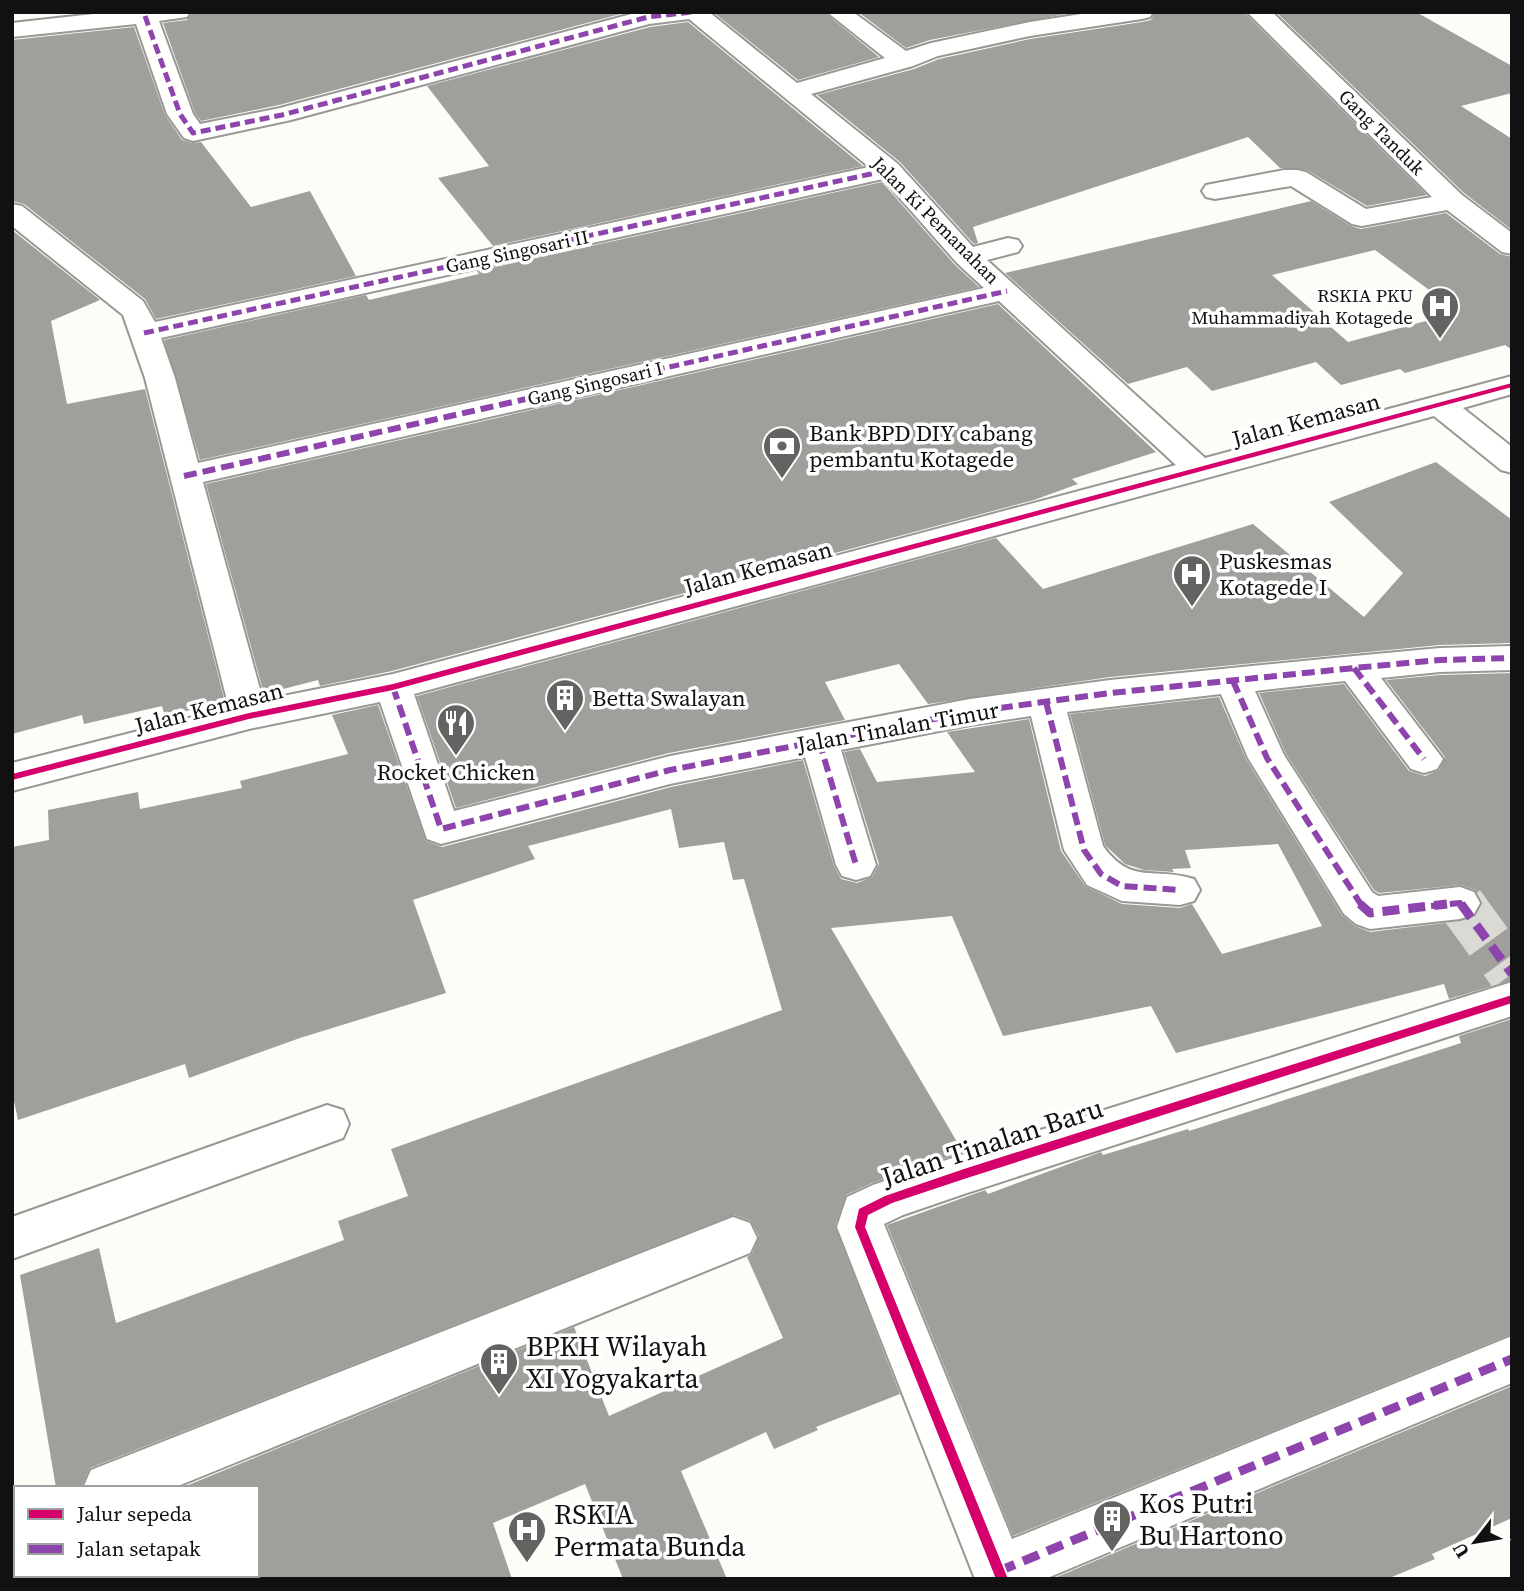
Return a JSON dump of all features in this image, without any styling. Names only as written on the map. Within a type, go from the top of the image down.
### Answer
[{"type":"street","points":[[12,30],[179,12]]},
{"type":"street","points":[[145,16],[180,114],[193,133],[309,108],[648,17],[693,12]]},
{"type":"street","name":"Jalan Ki Pemanahan","points":[[693,12],[889,170],[967,257],[1199,469]]},
{"type":"street","points":[[838,12],[904,61]]},
{"type":"street","points":[[792,92],[904,61],[932,50],[1018,32],[1142,12]]},
{"type":"street","name":"Gang Tanduk","points":[[1258,12],[1332,81],[1452,201],[1512,246]]},
{"type":"street","name":"Gang Singosari II","points":[[144,333],[889,170]]},
{"type":"street","points":[[1215,191],[1297,178],[1362,218],[1452,201]]},
{"type":"street","points":[[12,212],[133,307],[160,378],[249,716]]},
{"type":"street","points":[[967,257],[1008,246]]},
{"type":"street","name":"Gang Singosari I","points":[[184,476],[1007,291]]},
{"type":"street","name":"Jalan Kemasan","points":[[12,777],[249,716],[393,687],[1512,385]]},
{"type":"street","points":[[1440,404],[1512,463]]},
{"type":"street","name":"Jalan Tinalan Timur","points":[[393,687],[441,829],[670,770],[970,712],[1354,668],[1440,660],[1512,658]]},
{"type":"street","points":[[1354,668],[1424,759]]},
{"type":"street","points":[[1233,681],[1267,758],[1358,904],[1370,913],[1460,903]]},
{"type":"street","points":[[1046,702],[1084,850],[1101,874],[1122,886],[1180,890]]},
{"type":"street","points":[[819,741],[856,865]]},
{"type":"street","name":"Jalan Tinalan Baru","points":[[1000,1575],[860,1227],[863,1212],[889,1199],[964,1174],[1512,999]]},
{"type":"street","points":[[12,1238],[327,1124]]},
{"type":"street","points":[[113,1486],[733,1238]]},
{"type":"street","points":[[1000,1575],[1512,1359]]},
{"type":"building","points":[[192,12],[628,12],[279,105],[201,121],[195,113],[163,23],[187,20]]},
{"type":"building","points":[[713,12],[824,12],[879,57],[798,80]]},
{"type":"building","points":[[858,12],[1075,12],[930,40],[906,48]]},
{"type":"building","points":[[1155,12],[1244,12],[1427,195],[1367,206],[1307,170],[1280,168],[1248,137],[973,227],[978,243],[974,244],[900,162],[817,95],[914,69],[939,59],[1030,39],[1151,20]]},
{"type":"building","points":[[1276,12],[1416,12],[1512,66],[1512,93],[1461,106],[1512,139],[1512,230],[1464,193]]},
{"type":"building","points":[[688,22],[863,166],[493,246],[438,178],[489,166],[427,86],[650,27]]},
{"type":"building","points":[[134,27],[165,115],[182,140],[201,142],[251,207],[310,191],[356,276],[156,319],[145,299],[24,204],[12,201],[12,40]]},
{"type":"building","points":[[882,182],[955,265],[979,287],[200,460],[164,340],[366,295],[369,300],[479,274],[477,271]]},
{"type":"building","points":[[1311,201],[1351,226],[1361,229],[1446,213],[1500,254],[1512,257],[1512,350],[1505,345],[1405,373],[1400,369],[1341,385],[1316,362],[1212,391],[1187,367],[1128,384],[1005,273]],"holes":[[[1375,250],[1459,312],[1348,342],[1272,275]]]},
{"type":"building","points":[[12,230],[100,300],[51,321],[67,404],[145,389],[225,702],[165,716],[162,706],[84,724],[82,715],[12,734]]},
{"type":"building","points":[[998,304],[1156,452],[1072,479],[1078,484],[1034,500],[392,671],[320,686],[318,680],[264,694],[206,484]]},
{"type":"building","points":[[1436,462],[1512,520],[1512,643],[1440,645],[1110,677],[928,704],[899,664],[825,682],[845,720],[669,753],[456,808],[417,696],[996,538],[1043,589],[1253,524],[1364,617],[1403,573],[1329,502]]},
{"type":"building","points":[[1512,673],[1512,980],[1449,999],[1444,984],[1176,1053],[1151,1006],[1003,1036],[952,916],[831,928],[963,1152],[872,1183],[846,1195],[835,1226],[900,1394],[816,1427],[818,1430],[774,1449],[766,1432],[681,1471],[727,1579],[623,1579],[585,1484],[493,1523],[512,1579],[257,1579],[259,1486],[186,1486],[574,1327],[609,1416],[783,1338],[747,1257],[752,1254],[759,1237],[751,1221],[734,1215],[90,1468],[82,1486],[56,1486],[20,1275],[99,1248],[116,1323],[344,1240],[338,1221],[408,1196],[391,1149],[782,1010],[744,879],[733,880],[724,842],[679,848],[671,809],[528,846],[535,859],[413,900],[446,993],[300,1038],[189,1078],[185,1064],[18,1120],[12,1092],[12,847],[49,840],[48,810],[138,792],[140,809],[242,788],[240,781],[348,754],[332,715],[378,705],[426,841],[442,847],[671,787],[803,760],[834,866],[841,879],[857,883],[872,877],[879,864],[844,752],[860,749],[877,782],[975,772],[947,732],[1029,719],[1061,851],[1085,886],[1122,904],[1180,908],[1192,904],[1222,954],[1322,926],[1278,844],[1185,850],[1191,868],[1172,869],[1174,872],[1144,870],[1125,864],[1105,845],[1070,714],[1219,697],[1246,759],[1342,915],[1355,926],[1370,932],[1461,921],[1476,915],[1482,902],[1475,890],[1461,885],[1379,893],[1374,890],[1286,754],[1259,693],[1344,684],[1409,771],[1425,776],[1439,770],[1445,757],[1386,680]]},
{"type":"building","points":[[1512,1019],[1512,1334],[1013,1536],[887,1225],[985,1190],[988,1194],[1101,1152],[1103,1155],[1188,1129],[1189,1131],[1461,1043],[1459,1036]]},
{"type":"building","points":[[1512,1386],[1512,1518],[1432,1554],[1435,1559],[1387,1579],[1052,1579]]},
{"type":"tunnel","points":[[1461,904],[1512,974]]},
{"type":"marked path","points":[[145,16],[180,114],[193,133],[282,115],[648,17],[691,12]]},
{"type":"marked path","points":[[144,333],[889,170]]},
{"type":"marked path","points":[[184,476],[1007,291]]},
{"type":"marked path","points":[[393,687],[441,829],[670,770],[970,712],[1110,693],[1354,668],[1440,660],[1512,658]]},
{"type":"marked path","points":[[1354,668],[1424,759]]},
{"type":"marked path","points":[[1233,681],[1267,758],[1358,903],[1370,913],[1460,903],[1512,974]]},
{"type":"marked path","points":[[1046,702],[1084,850],[1101,874],[1122,886],[1180,890]]},
{"type":"marked path","points":[[819,741],[856,865]]},
{"type":"marked path","points":[[999,1571],[1512,1359]]},
{"type":"cycle path","points":[[12,777],[249,716],[393,687],[1512,385]]},
{"type":"cycle path","points":[[1002,1579],[860,1227],[863,1212],[889,1199],[964,1174],[1512,999]]},
{"type":"place","name":"RSKIA PKU Muhammadiyah Kotagede","points":[[1440,340]]},
{"type":"place","name":"Bank BPD DIY cabang pembantu Kotagede","points":[[782,480]]},
{"type":"place","name":"Puskesmas Kotagede I","points":[[1192,608]]},
{"type":"place","name":"Betta Swalayan","points":[[565,732]]},
{"type":"place","name":"Rocket Chicken","points":[[456,757]]},
{"type":"place","name":"BPKH Wilayah XI Yogyakarta","points":[[499,1396]]},
{"type":"place","name":"Kos Putri Bu Hartono","points":[[1112,1553]]},
{"type":"place","name":"RSKIA Permata Bunda","points":[[527,1564]]}]
